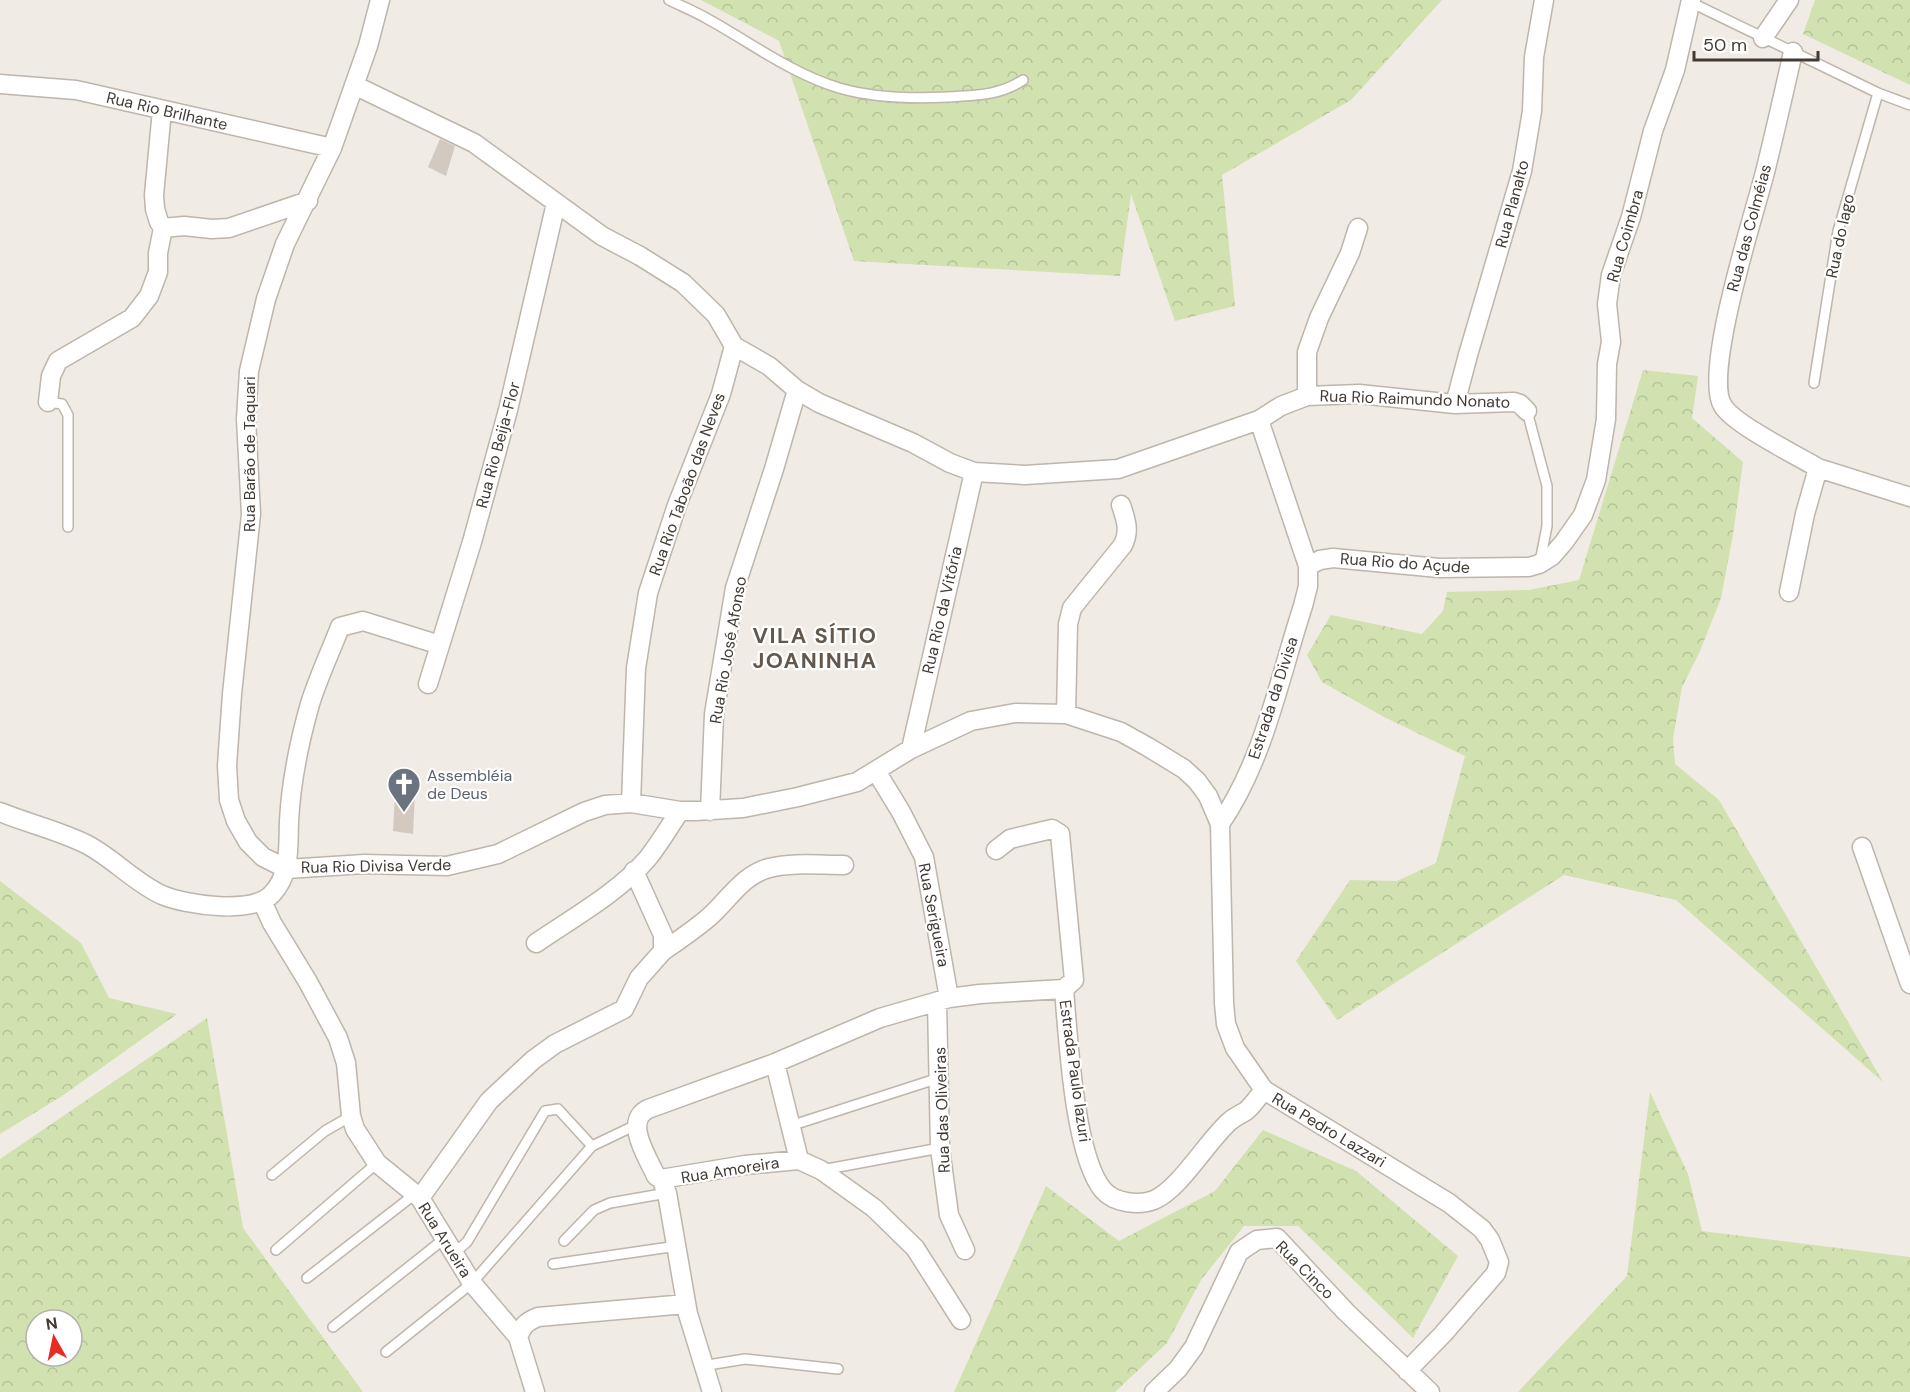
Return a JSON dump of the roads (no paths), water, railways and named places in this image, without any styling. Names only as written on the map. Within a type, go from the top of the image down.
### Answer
[{"type":"street","name":"Rua Barão de Taquari","points":[[287,868],[263,857],[248,842],[236,821],[229,800],[227,766],[232,694],[251,514],[246,419],[249,370],[266,299],[285,244],[333,148],[368,45],[380,0]]},
{"type":"street","name":"Rua Planalto","points":[[1455,404],[1522,171],[1532,111],[1534,57],[1544,0]]},
{"type":"street","points":[[1763,38],[1789,0]]},
{"type":"street","name":"Rua Coimbra","points":[[1539,564],[1552,556],[1583,515],[1596,480],[1606,419],[1607,364],[1611,342],[1607,304],[1611,275],[1631,217],[1653,131],[1675,70],[1688,1]]},
{"type":"street","name":"Rua das Colméias","points":[[1793,52],[1764,175],[1732,290],[1722,340],[1718,391],[1722,405],[1744,424],[1818,468]]},
{"type":"street","name":"Rua Rio Brilhante","points":[[0,84],[76,90],[333,148]]},
{"type":"street","points":[[354,85],[474,143],[602,236],[683,283],[716,315],[734,346]]},
{"type":"street","points":[[48,402],[51,376],[58,361],[132,318],[149,296],[158,272],[158,253],[163,228],[155,209],[154,195],[162,110]]},
{"type":"street","points":[[163,228],[184,226],[229,228],[308,201]]},
{"type":"street","name":"Rua Rio Beija-Flor","points":[[428,684],[472,542],[508,410],[556,203]]},
{"type":"street","points":[[1307,396],[1307,352],[1319,318],[1350,253],[1358,228]]},
{"type":"street","name":"Rua Rio Raimundo Nonato","points":[[734,346],[769,366],[797,390],[819,403],[974,472],[1025,475],[1118,469],[1259,420],[1281,406],[1307,396],[1359,394],[1455,404],[1514,402],[1527,411]]},
{"type":"street","name":"Rua Rio Taboão das Neves","points":[[631,802],[636,668],[648,593],[677,505],[721,394],[734,346]]},
{"type":"street","name":"Rua Rio José Afonso","points":[[710,811],[714,714],[735,588],[797,390]]},
{"type":"street","points":[[1259,420],[1308,566]]},
{"type":"street","points":[[1789,592],[1805,514],[1818,468],[1910,497]]},
{"type":"street","name":"Rua Rio da Vitória","points":[[911,749],[974,472]]},
{"type":"street","points":[[1066,714],[1068,624],[1072,608],[1128,536],[1127,523],[1121,505]]},
{"type":"street","name":"Rua Rio do Açude","points":[[1308,566],[1320,560],[1333,558],[1439,568],[1521,567],[1539,564]]},
{"type":"street","name":"Estrada da Divisa","points":[[1220,824],[1235,800],[1260,743],[1303,606],[1308,586],[1308,566]]},
{"type":"street","points":[[287,868],[290,808],[300,750],[310,704],[339,627],[363,621],[440,645]]},
{"type":"street","name":"Rua Rio Divisa Verde","points":[[261,901],[270,896],[287,868],[364,864],[447,866],[469,862],[498,854],[605,804],[631,802],[680,811],[710,811],[744,808],[818,793],[857,782],[911,749],[971,721],[1015,713],[1066,714],[1121,732],[1184,770],[1197,781],[1208,796],[1220,824]]},
{"type":"street","name":"Rua Serigueira","points":[[876,771],[901,812],[924,857],[943,1000]]},
{"type":"street","points":[[536,943],[593,905],[634,871],[662,838],[680,811]]},
{"type":"street","points":[[0,812],[86,844],[162,895],[186,902],[238,908],[261,901]]},
{"type":"street","name":"Rua Pedro Lazzari","points":[[1220,824],[1224,1003],[1226,1024],[1235,1048],[1264,1090],[1449,1203],[1482,1229],[1497,1252],[1499,1262],[1496,1274],[1451,1326],[1407,1371]]},
{"type":"street","points":[[712,1392],[702,1366],[686,1304],[664,1186],[656,1176],[637,1132],[636,1125],[642,1112],[775,1063],[880,1018],[943,1000],[990,993],[1064,989],[1074,980],[1060,834],[1053,829],[1010,839],[996,850]]},
{"type":"street","points":[[1862,847],[1910,984]]},
{"type":"street","points":[[418,1196],[489,1101],[533,1060],[555,1044],[624,1010],[639,978],[663,951],[711,916],[733,891],[767,868],[788,865],[844,865]]},
{"type":"street","points":[[634,871],[663,935],[663,951]]},
{"type":"street","name":"Rua Arueira","points":[[261,901],[338,1038],[346,1063],[351,1116],[355,1129],[377,1163],[418,1196],[472,1283],[518,1337],[535,1392]]},
{"type":"street","name":"Estrada Paulo lazuri","points":[[1064,989],[1075,1097],[1086,1149],[1094,1173],[1104,1191],[1119,1201],[1137,1203],[1154,1200],[1170,1190],[1203,1149],[1231,1120],[1248,1109],[1264,1090]]},
{"type":"street","name":"Rua das Oliveiras","points":[[943,1000],[940,1148],[950,1215],[965,1250]]},
{"type":"street","points":[[775,1063],[799,1160],[821,1170],[874,1208],[915,1248],[961,1320]]},
{"type":"street","name":"Rua Amoreira","points":[[664,1186],[745,1164],[799,1160]]},
{"type":"street","name":"Rua Cinco","points":[[1155,1392],[1178,1369],[1194,1347],[1239,1252],[1257,1240],[1277,1238],[1346,1312],[1430,1392]]},
{"type":"street","points":[[518,1337],[522,1325],[538,1317],[686,1304]]},
{"type":"lane","points":[[669,0],[706,18],[781,64],[839,88],[870,94],[907,97],[978,96],[1003,92],[1023,80]]},
{"type":"lane","points":[[1688,1],[1878,93],[1910,105]]},
{"type":"lane","name":"Rua do lago","points":[[1815,383],[1838,231],[1878,93]]},
{"type":"lane","points":[[48,402],[62,404],[68,415],[68,527]]},
{"type":"lane","points":[[1527,411],[1548,495],[1547,526],[1539,564]]},
{"type":"lane","points":[[790,1126],[940,1077]]},
{"type":"lane","points":[[333,1327],[449,1246],[467,1242],[545,1111],[558,1109],[592,1146]]},
{"type":"lane","points":[[273,1175],[325,1131],[351,1116]]},
{"type":"lane","points":[[386,1352],[460,1295],[472,1283],[592,1146],[636,1125]]},
{"type":"lane","points":[[821,1170],[940,1148]]},
{"type":"lane","points":[[276,1250],[377,1163]]},
{"type":"lane","points":[[564,1241],[594,1210],[664,1186]]},
{"type":"lane","points":[[308,1278],[418,1196]]},
{"type":"lane","points":[[553,1264],[677,1246]]},
{"type":"lane","points":[[702,1366],[745,1359],[838,1368]]},
{"type":"place","name":"Assembléia de Deus","points":[[404,813]]},
{"type":"district","name":"VILA SÍTIO JOANINHA","points":[[815,648]]}]
